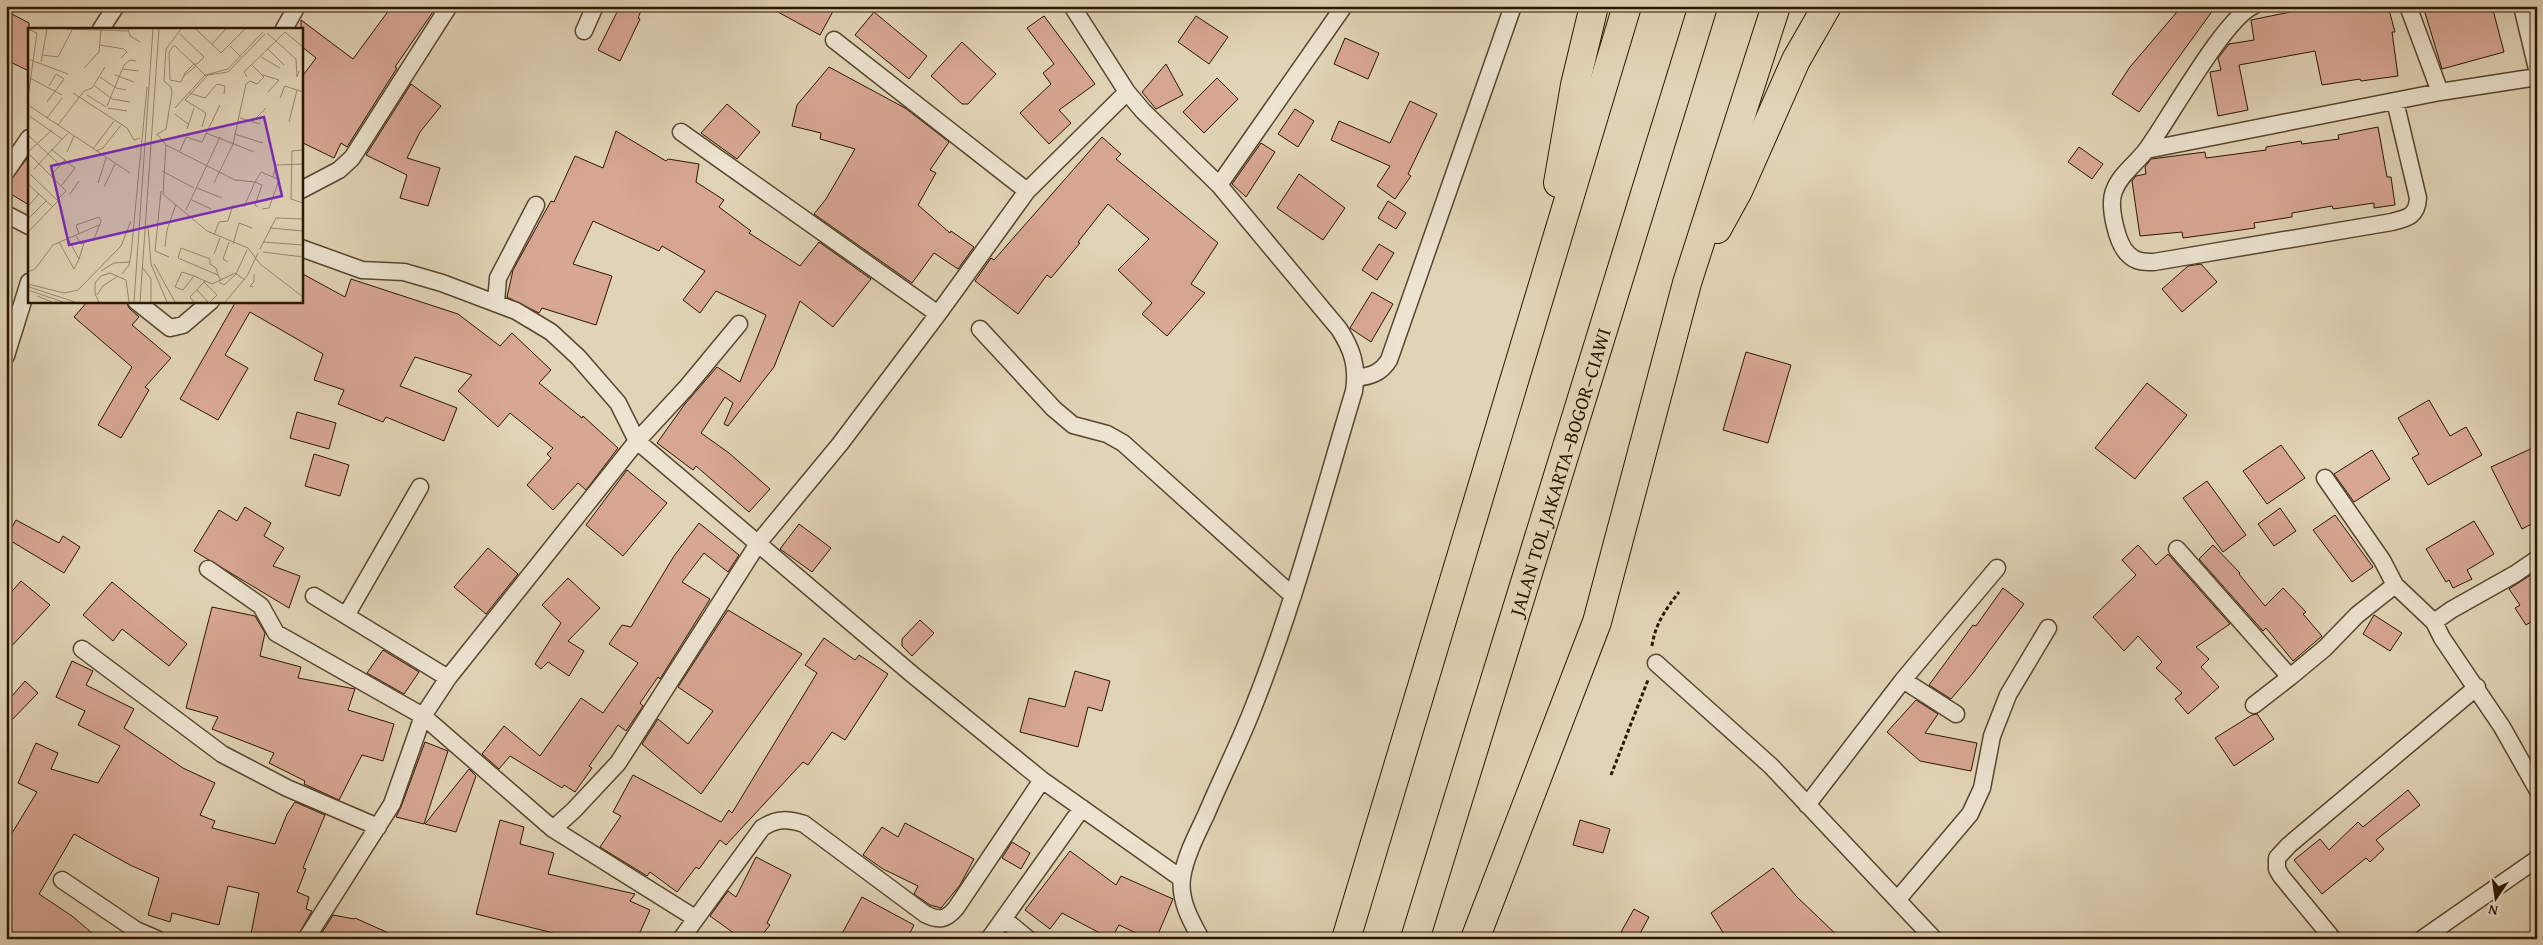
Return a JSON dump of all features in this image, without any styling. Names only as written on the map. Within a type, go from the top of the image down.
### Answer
[{"type":"highway","points":[[1539,298],[1575,85],[1594,6]]},
{"type":"highway","points":[[1346,939],[1628,6]]},
{"type":"highway","name":"JALAN TOL JAKARTA–BOGOR–CIAWI","points":[[1415,939],[1703,6]]},
{"type":"highway","points":[[1475,939],[1597,622],[1687,283],[1776,6]]},
{"type":"highway","points":[[1687,283],[1738,190],[1796,60],[1828,6]]},
{"type":"street","points":[[102,28],[116,6]]},
{"type":"street","points":[[285,28],[297,6]]},
{"type":"street","points":[[302,189],[339,170],[352,158],[449,6]]},
{"type":"street","points":[[584,31],[595,6]]},
{"type":"street","points":[[1072,6],[1127,92],[1160,130],[1219,185],[1339,329],[1352,351],[1355,363],[1356,378],[1354,391],[1293,596],[1253,708],[1197,834],[1182,879],[1183,895],[1189,918],[1200,939]]},
{"type":"street","points":[[1219,185],[1344,6]]},
{"type":"street","points":[[1356,378],[1380,371],[1389,360],[1513,6]]},
{"type":"street","points":[[2253,6],[2244,10],[2228,29],[2146,150],[2117,185],[2112,201],[2116,228],[2128,255],[2136,260],[2154,262],[2392,222],[2414,215],[2417,209],[2418,198],[2396,101]]},
{"type":"street","points":[[2408,6],[2440,92]]},
{"type":"street","points":[[2522,6],[2537,69]]},
{"type":"street","points":[[834,40],[1027,191]]},
{"type":"street","points":[[2146,150],[2440,92],[2537,77]]},
{"type":"street","points":[[553,829],[574,810],[618,763],[759,542],[840,444],[938,314],[1027,191],[1127,92]]},
{"type":"street","points":[[681,132],[938,314]]},
{"type":"street","points":[[6,172],[28,139]]},
{"type":"street","points":[[496,302],[498,278],[536,205]]},
{"type":"street","points":[[6,214],[28,225]]},
{"type":"street","points":[[302,248],[362,270],[404,272],[442,283],[496,302],[551,332],[578,357],[618,403],[637,440],[913,675],[1042,780],[1182,879]]},
{"type":"street","points":[[6,356],[28,285]]},
{"type":"street","points":[[137,302],[170,328],[183,325],[210,302]]},
{"type":"street","points":[[306,939],[392,804],[423,716],[448,678],[637,440],[739,324]]},
{"type":"street","points":[[980,329],[1054,409],[1073,425],[1108,434],[1124,443],[1293,596]]},
{"type":"street","points":[[2325,478],[2382,560],[2395,584],[2436,626],[2477,687],[2537,789]]},
{"type":"street","points":[[347,614],[420,487]]},
{"type":"street","points":[[2176,548],[2290,677]]},
{"type":"street","points":[[2436,626],[2450,610],[2537,559]]},
{"type":"street","points":[[1807,805],[1902,680],[1997,568]]},
{"type":"street","points":[[208,569],[261,606],[276,633],[423,716],[553,829],[694,918]]},
{"type":"street","points":[[2254,705],[2325,648],[2357,615],[2395,584]]},
{"type":"street","points":[[314,596],[347,614],[448,678]]},
{"type":"street","points":[[1898,899],[1970,814],[1982,788],[1992,736],[2008,695],[2048,628]]},
{"type":"street","points":[[82,649],[222,754],[287,788],[378,827]]},
{"type":"street","points":[[1655,663],[1771,766],[1934,939]]},
{"type":"street","points":[[1902,680],[1956,714]]},
{"type":"street","points":[[2333,939],[2288,885],[2277,869],[2275,862],[2277,858],[2289,845],[2477,687]]},
{"type":"street","points":[[681,939],[694,918],[762,828],[771,822],[782,819],[804,824],[925,914],[938,920],[945,918],[956,908],[1042,780]]},
{"type":"street","points":[[989,939],[1082,808]]},
{"type":"street","points":[[2432,936],[2537,859]]},
{"type":"street","points":[[62,880],[132,934],[157,939]]},
{"type":"street","points":[[1004,919],[1028,939]]},
{"type":"path","points":[[1611,775],[1655,663],[1651,654],[1654,634],[1664,612],[1680,592]]},
{"type":"building","points":[[392,6],[437,6],[395,67],[397,68],[347,147],[341,143],[334,158],[302,142],[302,77],[316,58],[302,47],[301,20],[353,59]]},
{"type":"building","points":[[620,6],[643,6],[638,18],[640,19],[620,61],[598,50]]},
{"type":"building","points":[[767,6],[836,6],[820,35]]},
{"type":"building","points":[[2182,6],[2216,6],[2139,112],[2112,94],[2130,67]]},
{"type":"building","points":[[2335,6],[2388,6],[2395,32],[2392,32],[2398,76],[2322,85],[2315,51],[2239,65],[2248,110],[2218,116],[2210,72],[2221,70],[2218,58],[2229,44],[2254,40],[2251,20],[2305,9],[2306,12]]},
{"type":"building","points":[[2423,6],[2492,6],[2504,52],[2442,69]]},
{"type":"building","points":[[874,12],[927,56],[909,79],[855,35]]},
{"type":"building","points":[[12,14],[29,23],[28,71],[6,60],[6,24]]},
{"type":"building","points":[[1044,16],[1095,84],[1059,110],[1071,123],[1049,144],[1020,113],[1051,84],[1043,73],[1054,64],[1027,28]]},
{"type":"building","points":[[1196,16],[1228,37],[1209,64],[1178,42]]},
{"type":"building","points":[[1345,38],[1379,53],[1368,79],[1334,64]]},
{"type":"building","points":[[962,42],[996,74],[968,104],[962,104],[931,76]]},
{"type":"building","points":[[1166,64],[1183,95],[1156,109],[1142,92]]},
{"type":"building","points":[[829,67],[905,108],[949,142],[930,170],[936,173],[918,205],[950,233],[951,231],[974,247],[958,269],[934,253],[912,283],[814,214],[826,199],[855,149],[820,139],[821,133],[792,126],[797,105]]},
{"type":"building","points":[[1217,78],[1238,99],[1204,133],[1183,112]]},
{"type":"building","points":[[411,84],[441,106],[420,132],[407,158],[440,168],[428,206],[400,198],[407,175],[366,155]]},
{"type":"building","points":[[1410,101],[1437,114],[1408,174],[1411,176],[1395,199],[1377,186],[1390,166],[1331,140],[1339,121],[1390,143]]},
{"type":"building","points":[[727,104],[760,132],[737,159],[701,133]]},
{"type":"building","points":[[1295,109],[1314,121],[1298,147],[1278,134]]},
{"type":"building","points":[[2378,127],[2387,177],[2391,177],[2395,205],[2374,208],[2374,203],[2333,209],[2332,206],[2292,213],[2292,217],[2254,223],[2255,228],[2183,238],[2182,232],[2140,236],[2132,181],[2136,176],[2146,174],[2145,167],[2151,159],[2205,152],[2206,158],[2266,150],[2266,147],[2301,141],[2302,144],[2339,139],[2338,135]]},
{"type":"building","points":[[616,131],[666,161],[668,159],[699,164],[696,182],[724,200],[719,207],[751,231],[749,233],[800,266],[819,242],[871,279],[833,327],[800,301],[774,367],[728,426],[724,424],[733,403],[725,397],[701,433],[729,453],[770,489],[749,512],[696,466],[693,470],[657,443],[685,404],[717,367],[740,382],[766,315],[716,291],[700,313],[683,300],[705,271],[662,246],[659,251],[593,221],[573,264],[612,276],[596,325],[542,308],[539,313],[507,297],[513,270],[551,201],[554,202],[575,156],[603,168]]},
{"type":"building","points":[[1102,137],[1121,154],[1116,159],[1218,243],[1191,284],[1205,293],[1167,336],[1142,314],[1152,303],[1118,270],[1149,239],[1108,204],[1078,242],[1080,243],[1051,278],[1047,275],[1018,314],[975,281],[991,258],[994,260]]},
{"type":"building","points":[[1261,143],[1275,152],[1246,197],[1232,184]]},
{"type":"building","points":[[2079,147],[2103,164],[2092,179],[2068,162]]},
{"type":"building","points":[[28,157],[28,204],[6,191],[6,186]]},
{"type":"building","points":[[1299,174],[1345,208],[1323,240],[1277,208]]},
{"type":"building","points":[[1388,201],[1406,213],[1396,229],[1378,218]]},
{"type":"building","points":[[1379,244],[1394,253],[1377,280],[1362,270]]},
{"type":"building","points":[[2201,264],[2217,282],[2182,312],[2162,289],[2188,266]]},
{"type":"building","points":[[302,274],[345,297],[351,279],[458,314],[500,346],[512,333],[551,370],[539,383],[582,418],[583,416],[618,448],[586,490],[578,483],[553,510],[527,485],[551,458],[547,454],[553,448],[510,413],[498,427],[458,391],[472,375],[415,357],[400,386],[457,408],[444,441],[386,417],[383,422],[338,404],[344,390],[314,380],[323,354],[250,312],[225,355],[248,368],[218,420],[180,399],[235,303],[233,302],[302,302]]},
{"type":"building","points":[[1372,292],[1393,304],[1371,342],[1350,328]]},
{"type":"building","points":[[87,302],[126,302],[129,308],[139,317],[132,325],[171,358],[145,387],[149,390],[121,438],[98,425],[132,367],[74,317]]},
{"type":"building","points":[[1746,352],[1791,365],[1768,443],[1723,430]]},
{"type":"building","points":[[2147,383],[2187,415],[2135,479],[2095,448]]},
{"type":"building","points":[[2429,400],[2450,436],[2466,427],[2482,455],[2428,485],[2412,458],[2419,454],[2398,418]]},
{"type":"building","points":[[297,412],[336,423],[329,449],[290,438]]},
{"type":"building","points":[[2281,445],[2305,478],[2267,504],[2243,471]]},
{"type":"building","points":[[2537,446],[2537,521],[2522,529],[2491,467]]},
{"type":"building","points":[[2372,450],[2390,479],[2354,502],[2334,474]]},
{"type":"building","points":[[314,454],[349,465],[340,496],[305,486]]},
{"type":"building","points":[[627,470],[667,503],[623,556],[586,525]]},
{"type":"building","points":[[2207,481],[2246,535],[2223,552],[2183,498]]},
{"type":"building","points":[[245,507],[271,523],[264,536],[284,548],[273,566],[300,576],[289,608],[194,551],[219,510],[237,521]]},
{"type":"building","points":[[2280,508],[2296,531],[2274,546],[2258,524]]},
{"type":"building","points":[[2335,515],[2373,567],[2352,582],[2313,530]]},
{"type":"building","points":[[16,520],[59,543],[63,536],[80,547],[64,573],[6,538]]},
{"type":"building","points":[[2474,521],[2494,554],[2467,570],[2472,579],[2453,588],[2449,580],[2446,582],[2426,549]]},
{"type":"building","points":[[699,523],[739,555],[728,572],[704,553],[682,582],[710,599],[660,679],[658,677],[640,703],[643,706],[626,731],[618,725],[589,766],[592,768],[575,792],[564,785],[562,788],[510,756],[499,769],[482,754],[504,726],[540,756],[581,698],[603,713],[638,663],[609,644],[622,625],[631,627],[674,556]]},
{"type":"building","points":[[799,524],[831,548],[812,572],[780,549]]},
{"type":"building","points":[[2138,545],[2156,565],[2168,554],[2230,624],[2196,647],[2209,659],[2201,667],[2219,687],[2188,714],[2175,699],[2182,693],[2156,668],[2162,662],[2138,636],[2124,651],[2093,617],[2136,575],[2122,560]]},
{"type":"building","points":[[2213,545],[2240,573],[2265,606],[2283,588],[2306,612],[2303,614],[2322,636],[2293,661],[2266,628],[2263,631],[2199,559]]},
{"type":"building","points":[[488,548],[518,574],[486,614],[454,587]]},
{"type":"building","points":[[2537,571],[2537,631],[2531,622],[2526,625],[2515,608],[2520,605],[2509,589]]},
{"type":"building","points":[[568,578],[600,608],[568,641],[584,651],[569,676],[548,662],[541,669],[535,664],[561,623],[542,605]]},
{"type":"building","points":[[21,581],[50,605],[6,652],[6,598]]},
{"type":"building","points":[[112,582],[187,644],[169,666],[122,629],[113,641],[83,615]]},
{"type":"building","points":[[2003,588],[2024,604],[1973,673],[1951,699],[1929,685],[1973,625],[1976,626]]},
{"type":"building","points":[[212,607],[255,616],[265,633],[260,656],[301,667],[298,678],[355,689],[348,710],[394,724],[383,761],[362,755],[339,800],[304,784],[305,781],[269,763],[274,753],[212,729],[218,717],[186,708]]},
{"type":"building","points":[[728,610],[802,654],[701,794],[642,744],[658,719],[688,744],[713,711],[678,687]]},
{"type":"building","points":[[2374,615],[2402,633],[2390,651],[2363,634]]},
{"type":"building","points":[[920,620],[934,633],[912,656],[902,646],[902,639]]},
{"type":"building","points":[[824,638],[855,660],[859,655],[888,674],[845,740],[832,732],[808,765],[803,762],[726,845],[720,840],[699,869],[696,867],[677,892],[650,872],[647,876],[600,847],[621,816],[613,812],[633,775],[721,822],[729,810],[732,813],[817,673],[805,665]]},
{"type":"building","points":[[383,650],[419,672],[404,694],[367,673]]},
{"type":"building","points":[[72,661],[93,671],[86,685],[134,709],[124,728],[183,768],[215,783],[200,815],[215,821],[212,828],[275,844],[287,814],[295,802],[325,815],[303,868],[306,869],[297,892],[309,897],[306,909],[312,911],[296,939],[250,939],[259,893],[228,886],[219,925],[172,913],[170,922],[148,915],[159,878],[130,865],[74,834],[39,894],[72,916],[99,939],[6,939],[6,843],[37,792],[18,783],[36,743],[58,753],[51,769],[98,783],[120,746],[78,725],[85,711],[56,697]]},
{"type":"building","points":[[1075,671],[1110,681],[1102,711],[1088,707],[1078,747],[1020,732],[1029,698],[1065,707]]},
{"type":"building","points":[[25,681],[38,693],[6,726],[6,703]]},
{"type":"building","points":[[1916,700],[1938,714],[1925,733],[1977,743],[1971,771],[1920,761],[1887,732]]},
{"type":"building","points":[[2257,714],[2274,739],[2234,766],[2215,738],[2252,715]]},
{"type":"building","points":[[425,742],[448,751],[424,824],[396,817]]},
{"type":"building","points":[[469,769],[476,776],[456,832],[425,824]]},
{"type":"building","points":[[2408,790],[2420,805],[2376,840],[2384,849],[2370,862],[2366,858],[2322,894],[2294,860],[2320,839],[2329,850],[2358,822],[2363,827]]},
{"type":"building","points":[[500,820],[524,827],[520,844],[554,853],[548,874],[635,894],[630,901],[650,910],[637,939],[578,939],[476,914]]},
{"type":"building","points":[[1580,820],[1610,829],[1603,853],[1573,845]]},
{"type":"building","points":[[905,823],[974,859],[960,885],[941,908],[930,905],[914,894],[918,886],[883,869],[863,855],[882,827],[898,837]]},
{"type":"building","points":[[1012,842],[1030,853],[1021,869],[1002,858]]},
{"type":"building","points":[[1070,851],[1116,885],[1121,876],[1173,899],[1156,939],[1149,939],[1119,925],[1111,939],[1062,913],[1050,929],[1025,910]]},
{"type":"building","points":[[756,857],[791,875],[767,923],[770,925],[759,939],[742,939],[710,916],[728,891],[736,897]]},
{"type":"building","points":[[1773,868],[1796,896],[1841,939],[1727,939],[1711,913]]},
{"type":"building","points":[[862,897],[914,925],[907,939],[839,939]]},
{"type":"building","points":[[1634,909],[1649,917],[1637,939],[1621,932]]},
{"type":"building","points":[[333,915],[355,918],[402,939],[318,939]]}]
